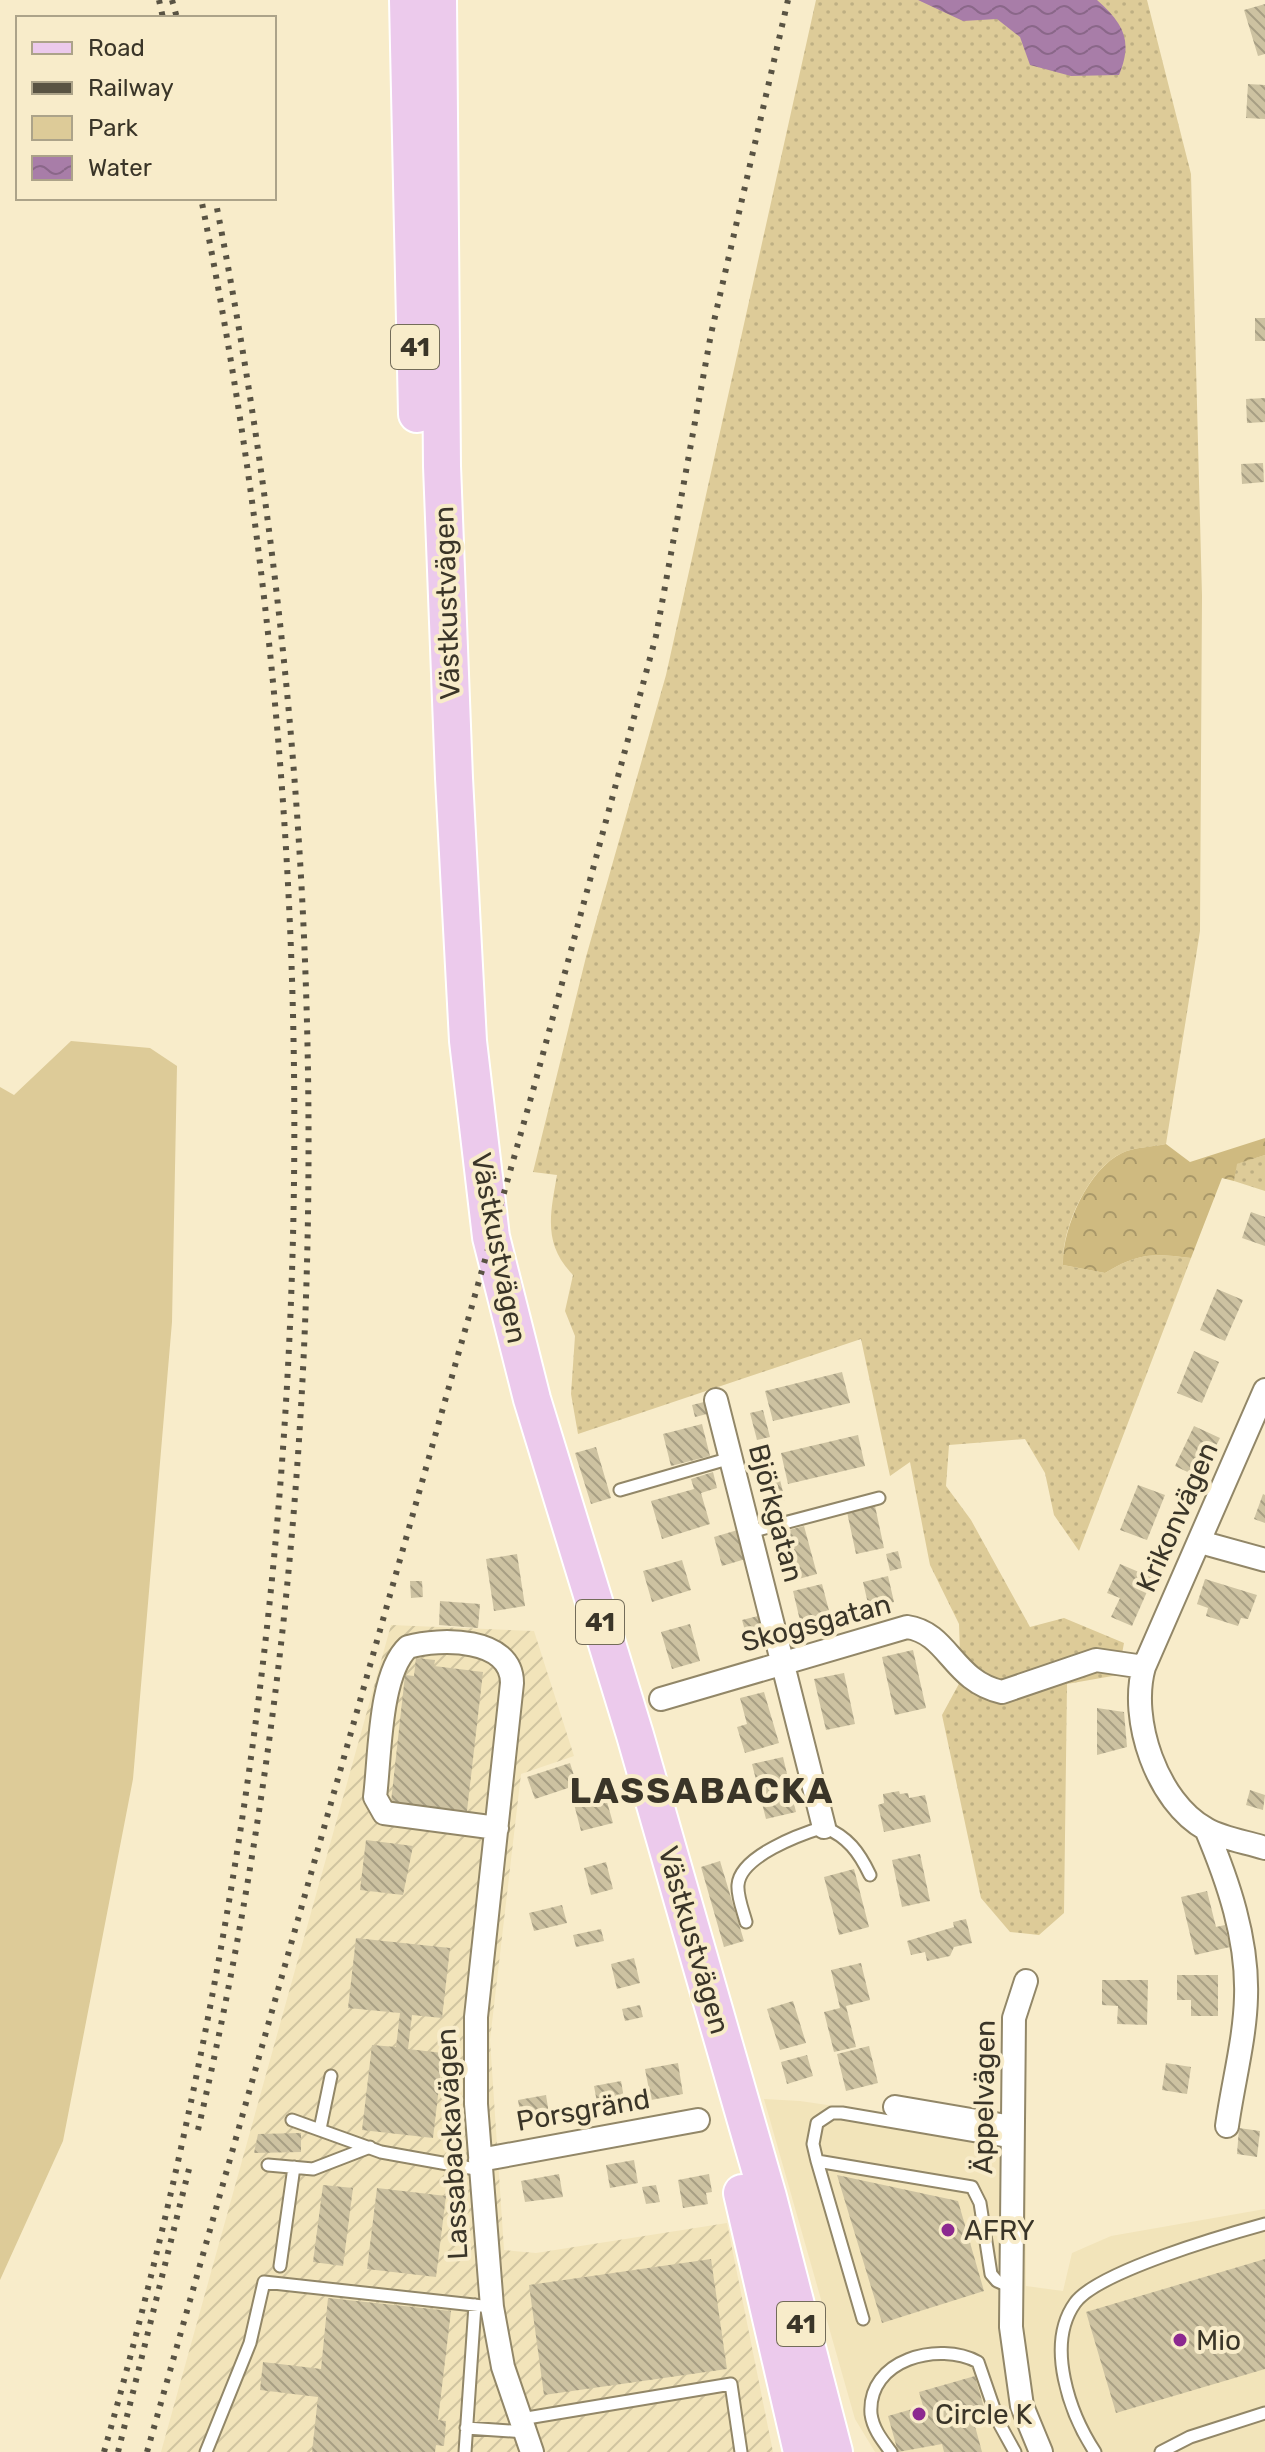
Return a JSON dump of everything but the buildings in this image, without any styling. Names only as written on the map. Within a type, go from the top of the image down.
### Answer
[{"type":"main road","name":"Västkustvägen","points":[[408,0],[424,639],[448,1042],[468,1220],[514,1410],[732,2150],[802,2452]]},
{"type":"main road","name":"Västkustvägen","points":[[438,0],[442,451],[454,778],[468,1041],[491,1237],[532,1399],[635,1735],[745,2116],[834,2452]]},
{"type":"street","name":"Krikonvägen","points":[[1144,1667],[1265,1390]]},
{"type":"street","name":"Björkgatan","points":[[716,1400],[824,1827]]},
{"type":"street","points":[[1200,1542],[1265,1560]]},
{"type":"street","name":"Skogsgatan","points":[[661,1699],[907,1627],[932,1637],[967,1678],[1002,1692],[1096,1660],[1144,1667]]},
{"type":"street","name":"Lassabackavägen","points":[[497,1828],[384,1813],[378,1806],[375,1797],[389,1687],[393,1667],[408,1647],[436,1641],[489,1648],[510,1665],[512,1683],[497,1828],[476,2017],[483,2306],[526,2434]]},
{"type":"street","points":[[1144,1667],[1139,1709],[1147,1748],[1164,1784],[1206,1829],[1241,1931],[1256,2005],[1227,2126]]},
{"type":"street","points":[[1206,1829],[1265,1848]]},
{"type":"street","name":"Äppelvägen","points":[[1026,1981],[1014,2018],[1011,2287],[1014,2367],[1022,2406],[1041,2452]]},
{"type":"street","points":[[895,2107],[1012,2134]]},
{"type":"street","name":"Porsgränd","points":[[480,2165],[698,2120]]},
{"type":"lane","points":[[620,1490],[731,1458]]},
{"type":"lane","points":[[750,1532],[879,1498]]},
{"type":"lane","points":[[746,1922],[738,1885],[747,1866],[784,1842],[824,1827],[851,1844],[870,1875]]},
{"type":"lane","points":[[320,2129],[331,2076]]},
{"type":"lane","points":[[863,2319],[817,2161],[813,2132],[817,2123],[832,2113],[1012,2134]]},
{"type":"lane","points":[[292,2120],[381,2152],[480,2165]]},
{"type":"lane","points":[[268,2165],[313,2169],[371,2147]]},
{"type":"lane","points":[[817,2161],[972,2187],[980,2203],[991,2274],[997,2281],[1011,2287]]},
{"type":"lane","points":[[280,2266],[294,2167]]},
{"type":"lane","points":[[1095,2452],[1072,2412],[1065,2389],[1064,2340],[1075,2303],[1087,2290],[1131,2269],[1265,2224]]},
{"type":"lane","points":[[206,2452],[250,2343],[264,2282],[483,2306],[465,2452]]},
{"type":"lane","points":[[891,2452],[875,2429],[871,2412],[874,2394],[885,2372],[912,2358],[959,2352],[978,2362],[999,2423],[1015,2452]]},
{"type":"lane","points":[[466,2428],[526,2434],[731,2384],[741,2452]]},
{"type":"lane","points":[[1161,2452],[1190,2437],[1265,2413]]},
{"type":"shaded area","points":[[391,1625],[534,1631],[574,1756],[521,1774],[490,2040],[504,2250],[536,2253],[727,2223],[773,2452],[161,2452]]},
{"type":"shaded area","points":[[764,2099],[800,2101],[1026,2134],[1026,2286],[1063,2291],[1072,2253],[1111,2236],[1265,2209],[1265,2452],[875,2452],[855,2419]]},
{"type":"green space","points":[[816,0],[1147,0],[1191,174],[1202,596],[1200,931],[1166,1144],[1122,1153],[1098,1172],[1072,1218],[1063,1265],[1105,1273],[1146,1256],[1191,1258],[1079,1551],[1054,1515],[1045,1473],[1025,1439],[949,1445],[946,1486],[971,1520],[1030,1627],[1064,1618],[1124,1643],[1118,1675],[1067,1684],[1064,1913],[1039,1935],[1010,1932],[981,1898],[942,1715],[961,1680],[959,1624],[930,1565],[910,1462],[890,1476],[861,1339],[578,1434],[571,1394],[575,1336],[565,1311],[573,1275],[557,1252],[551,1228],[557,1175],[533,1172],[586,957],[666,675]]},
{"type":"green space","points":[[71,1041],[150,1048],[177,1066],[172,1322],[133,1779],[63,2141],[0,2280],[0,1087],[14,1095]]},
{"type":"green space","points":[[1265,1138],[1265,1155],[1237,1164],[1234,1181],[1222,1178],[1191,1258],[1146,1256],[1105,1273],[1063,1265],[1067,1235],[1079,1202],[1098,1172],[1122,1153],[1166,1144],[1190,1162]]},
{"type":"green space","points":[[1265,1155],[1265,1191],[1234,1181],[1236,1164]]},
{"type":"water","points":[[918,0],[1097,0],[1114,17],[1123,34],[1125,52],[1119,75],[1071,76],[1030,65],[1020,37],[997,19],[963,21]]},
{"type":"railway","points":[[159,0],[163,16]]},
{"type":"railway","points":[[172,0],[176,16]]},
{"type":"railway","points":[[147,2452],[534,1087],[656,636],[711,334],[788,0]]},
{"type":"railway","points":[[104,2452],[176,2172],[231,1892],[269,1612],[290,1331],[294,1049],[280,767],[249,483],[201,200]]},
{"type":"railway","points":[[198,2130],[246,1892],[280,1651],[301,1408],[308,1165],[303,922],[286,679],[256,437],[215,200]]},
{"type":"railway","points":[[118,2452],[189,2169]]},
{"type":"place","name":"AFRY","points":[[948,2230]]},
{"type":"place","name":"Mio","points":[[1180,2340]]},
{"type":"place","name":"Circle K","points":[[919,2414]]},
{"type":"district","name":"LASSABACKA","points":[[702,1790]]}]
